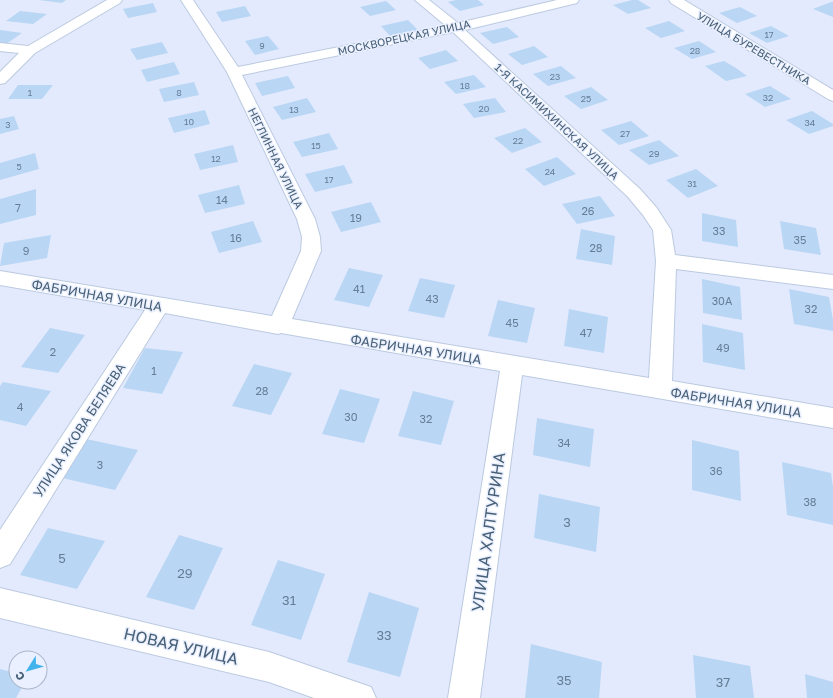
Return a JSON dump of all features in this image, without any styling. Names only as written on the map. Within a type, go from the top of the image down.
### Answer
[{"type":"street","points":[[0,80],[30,50],[116,0]]},
{"type":"street","name":"НЕГЛИННАЯ УЛИЦА","points":[[187,0],[234,72],[306,219],[311,237],[311,251],[278,326]]},
{"type":"street","name":"1-Я КАСИМИХИНСКАЯ УЛИЦА","points":[[420,0],[456,28],[634,193],[650,211],[662,230],[666,261],[660,389]]},
{"type":"street","name":"МОСКВОРЕЦКАЯ УЛИЦА","points":[[234,72],[456,28],[573,0]]},
{"type":"street","name":"УЛИЦА БУРЕВЕСТНИКА","points":[[675,0],[833,96]]},
{"type":"street","points":[[0,47],[30,50]]},
{"type":"street","points":[[666,261],[833,282]]},
{"type":"street","name":"ФАБРИЧНАЯ УЛИЦА","points":[[0,278],[278,326],[833,418]]},
{"type":"street","name":"УЛИЦА ЯКОВА БЕЛЯЕВА","points":[[0,554],[159,306]]},
{"type":"street","name":"УЛИЦА ХАЛТУРИНА","points":[[464,698],[512,365]]},
{"type":"street","name":"НОВАЯ УЛИЦА","points":[[0,603],[269,667],[360,698]]},
{"type":"building","points":[[39,0],[66,0],[62,3]]},
{"type":"building","points":[[456,0],[478,0],[484,5],[460,11],[448,2]]},
{"type":"building","points":[[638,0],[651,8],[628,14],[613,5]]},
{"type":"building","points":[[386,1],[396,10],[370,16],[360,7]]},
{"type":"building","points":[[833,2],[833,17],[813,9]]},
{"type":"building","points":[[153,3],[157,12],[128,18],[123,9]]},
{"type":"building","points":[[245,6],[251,16],[222,22],[216,12]]},
{"type":"building","points":[[740,7],[757,16],[737,23],[719,13]]},
{"type":"building","points":[[20,11],[47,14],[33,24],[6,21]]},
{"type":"building","points":[[408,20],[418,30],[390,36],[381,26]]},
{"type":"building","points":[[669,21],[685,31],[661,38],[645,28]]},
{"type":"building","points":[[771,26],[789,36],[767,43],[749,33]]},
{"type":"building","points":[[507,27],[519,37],[493,44],[480,33]]},
{"type":"building","points":[[0,30],[22,33],[6,44],[0,43]]},
{"type":"building","points":[[268,36],[279,49],[255,55],[245,41]]},
{"type":"building","points":[[699,41],[716,52],[692,59],[674,48]]},
{"type":"building","points":[[162,42],[168,53],[137,60],[130,49]]},
{"type":"building","points":[[534,46],[548,57],[522,65],[508,54]]},
{"type":"building","points":[[446,50],[458,61],[430,69],[418,58]]},
{"type":"building","points":[[724,61],[747,76],[726,81],[705,66]]},
{"type":"building","points":[[174,62],[180,74],[147,82],[141,70]]},
{"type":"building","points":[[561,66],[576,78],[548,86],[533,74]]},
{"type":"building","points":[[474,75],[486,87],[456,94],[444,82]]},
{"type":"building","points":[[288,76],[295,88],[262,96],[255,83]]},
{"type":"building","points":[[194,82],[199,95],[164,102],[159,89]]},
{"type":"building","points":[[18,85],[53,85],[42,99],[8,99]]},
{"type":"building","points":[[770,86],[791,99],[765,107],[745,94]]},
{"type":"building","points":[[591,87],[608,100],[581,109],[564,96]]},
{"type":"building","points":[[307,98],[316,112],[282,120],[273,107]]},
{"type":"building","points":[[495,98],[506,112],[474,118],[463,104]]},
{"type":"building","points":[[205,110],[210,124],[174,133],[168,118]]},
{"type":"building","points":[[812,111],[833,124],[833,126],[809,134],[786,120]]},
{"type":"building","points":[[14,116],[19,129],[0,134],[0,119]]},
{"type":"building","points":[[631,121],[649,136],[619,145],[601,130]]},
{"type":"building","points":[[525,128],[542,142],[512,153],[494,138]]},
{"type":"building","points":[[329,133],[338,149],[302,157],[293,142]]},
{"type":"building","points":[[659,140],[679,156],[649,165],[629,150]]},
{"type":"building","points":[[233,145],[238,162],[200,170],[194,154]]},
{"type":"building","points":[[35,153],[39,169],[0,180],[0,163]]},
{"type":"building","points":[[557,157],[576,174],[544,186],[525,169]]},
{"type":"building","points":[[344,165],[353,183],[315,192],[305,174]]},
{"type":"building","points":[[696,169],[718,186],[688,198],[666,180]]},
{"type":"building","points":[[239,185],[245,204],[205,213],[198,195]]},
{"type":"building","points":[[36,189],[36,215],[0,224],[0,199]]},
{"type":"building","points":[[600,196],[615,216],[577,224],[562,204]]},
{"type":"building","points":[[371,202],[381,222],[341,232],[331,212]]},
{"type":"building","points":[[702,213],[736,220],[738,247],[702,241]]},
{"type":"building","points":[[253,221],[262,242],[219,253],[211,232]]},
{"type":"building","points":[[780,221],[816,228],[821,255],[784,249]]},
{"type":"building","points":[[581,229],[615,236],[612,265],[576,259]]},
{"type":"building","points":[[51,235],[47,258],[0,266],[4,243]]},
{"type":"building","points":[[349,268],[383,275],[369,307],[334,300]]},
{"type":"building","points":[[420,278],[455,285],[444,318],[408,311]]},
{"type":"building","points":[[702,279],[740,287],[742,320],[703,313]]},
{"type":"building","points":[[789,289],[829,297],[833,320],[833,331],[794,324]]},
{"type":"building","points":[[498,300],[535,308],[527,343],[488,336]]},
{"type":"building","points":[[569,309],[608,317],[604,353],[564,346]]},
{"type":"building","points":[[702,324],[743,333],[745,370],[703,362]]},
{"type":"building","points":[[50,328],[85,335],[58,373],[21,367]]},
{"type":"building","points":[[145,348],[183,352],[162,394],[123,388]]},
{"type":"building","points":[[254,364],[292,373],[271,415],[232,406]]},
{"type":"building","points":[[3,382],[51,391],[26,426],[0,420],[0,386]]},
{"type":"building","points":[[340,389],[380,399],[364,443],[322,434]]},
{"type":"building","points":[[413,391],[454,401],[441,445],[398,436]]},
{"type":"building","points":[[537,418],[594,429],[590,467],[533,455]]},
{"type":"building","points":[[86,439],[138,450],[115,490],[62,478]]},
{"type":"building","points":[[692,440],[739,451],[741,501],[692,490]]},
{"type":"building","points":[[782,462],[831,473],[833,487],[833,525],[787,515]]},
{"type":"building","points":[[539,494],[600,507],[596,552],[534,538]]},
{"type":"building","points":[[48,528],[105,541],[77,589],[20,575]]},
{"type":"building","points":[[179,535],[223,548],[194,610],[146,597]]},
{"type":"building","points":[[278,560],[325,574],[301,640],[251,625]]},
{"type":"building","points":[[369,592],[419,608],[400,677],[347,662]]},
{"type":"building","points":[[531,644],[602,662],[599,698],[525,698]]},
{"type":"building","points":[[693,655],[750,666],[754,698],[696,698]]},
{"type":"building","points":[[0,669],[8,671],[8,690],[20,690],[16,698],[0,698]]},
{"type":"building","points":[[805,674],[833,682],[833,698],[807,698]]}]
